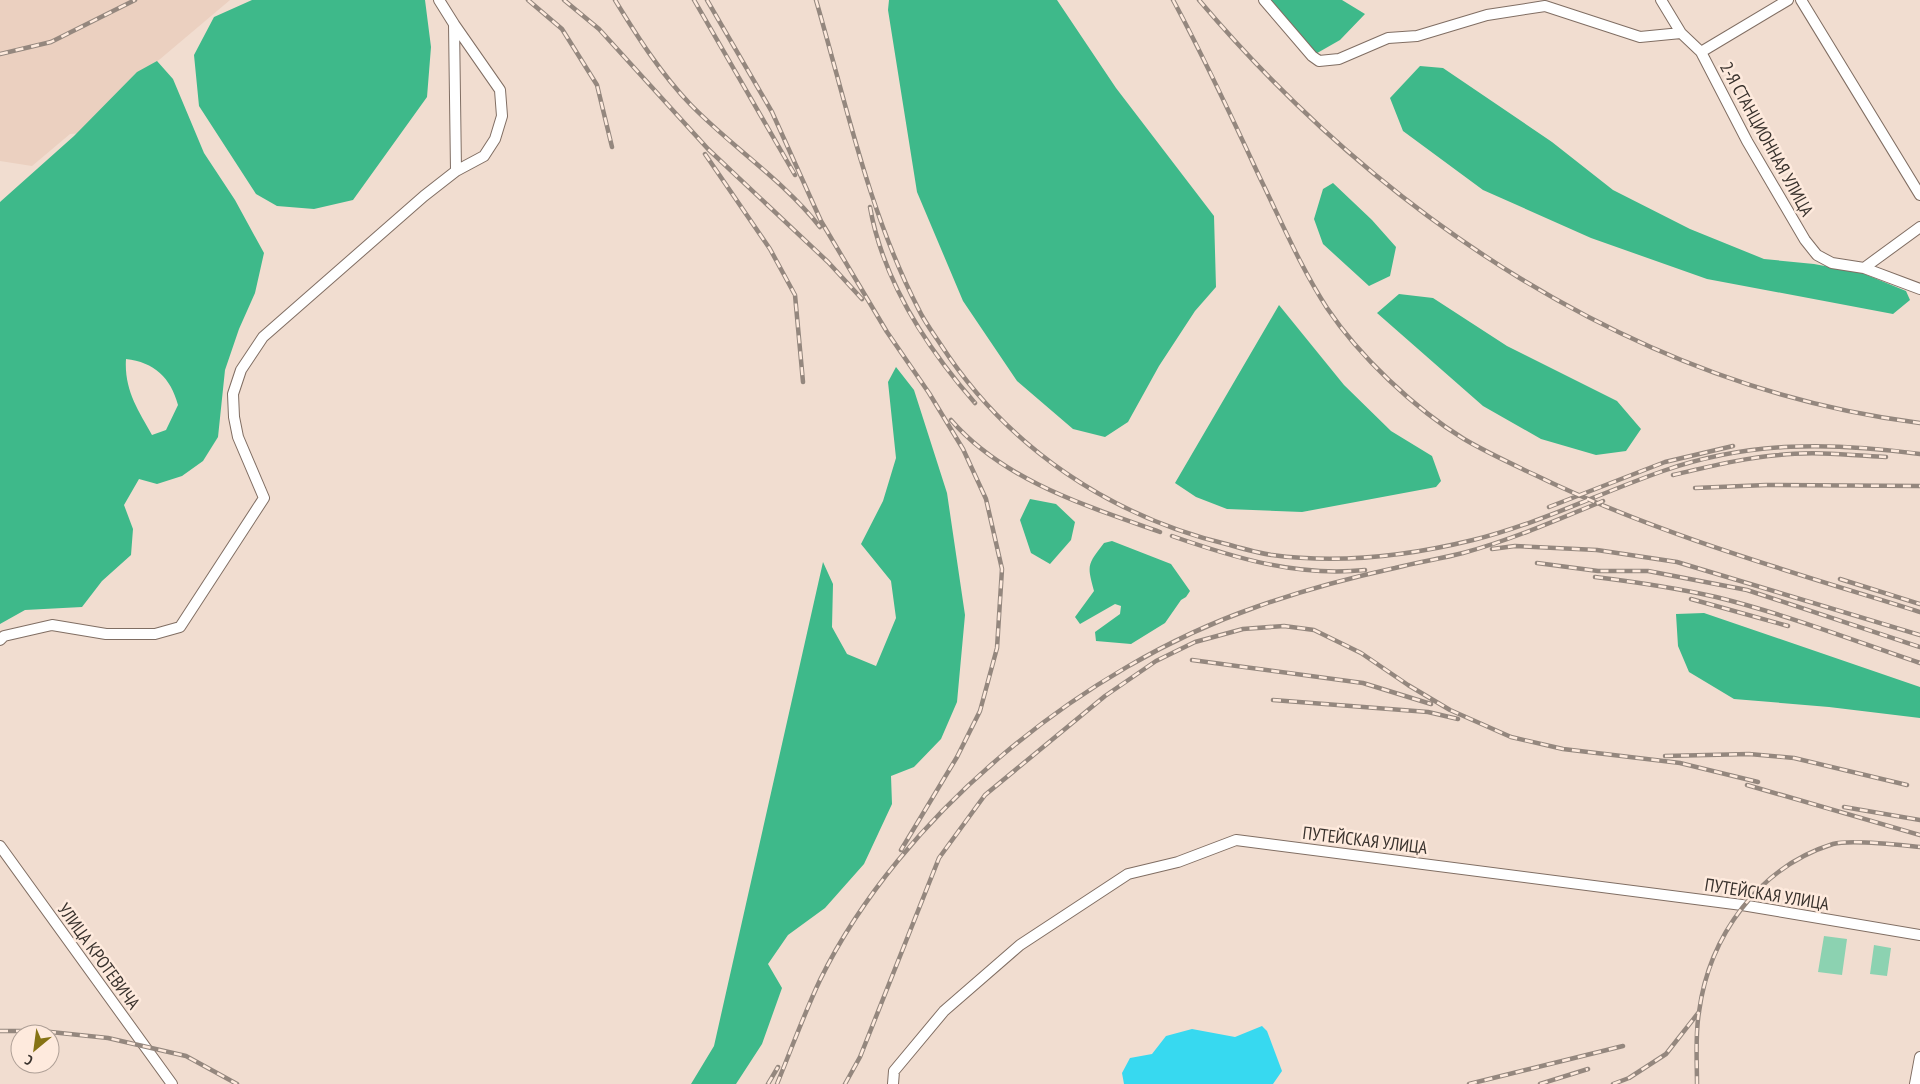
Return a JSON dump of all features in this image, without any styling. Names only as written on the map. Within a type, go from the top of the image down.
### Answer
[{"type":"street","points":[[0,640],[4,636],[52,625],[106,634],[154,634],[180,627],[264,498],[238,437],[234,417],[232,394],[241,370],[263,337],[424,196],[456,171],[484,156],[494,139],[502,116],[500,90],[439,0]]},
{"type":"street","points":[[1264,0],[1312,56],[1319,61],[1339,59],[1388,38],[1417,36],[1487,15],[1544,3],[1640,38],[1681,33]]},
{"type":"street","name":"2-Я СТАНЦИОННАЯ УЛИЦА","points":[[1661,0],[1681,33],[1700,52],[1747,141],[1805,240],[1817,255],[1832,263],[1864,268],[1920,290]]},
{"type":"street","points":[[1700,52],[1788,0]]},
{"type":"street","points":[[1801,0],[1920,195]]},
{"type":"street","points":[[454,24],[456,171]]},
{"type":"street","points":[[1864,268],[1920,227]]},
{"type":"street","name":"ПУТЕЙСКАЯ УЛИЦА","points":[[893,1084],[894,1071],[944,1011],[1020,945],[1128,874],[1178,862],[1236,840],[1742,905],[1920,935]]},
{"type":"street","name":"УЛИЦА КРОТЕВИЧА","points":[[0,846],[172,1084]]},
{"type":"street","points":[[1915,1084],[1920,1057]]},
{"type":"shaded area","points":[[0,0],[230,0],[121,92],[99,132],[70,134],[32,166],[0,161]]},
{"type":"green space","points":[[252,0],[425,0],[431,47],[427,97],[353,200],[314,209],[277,206],[256,194],[199,106],[194,55],[214,17]]},
{"type":"green space","points":[[889,0],[1057,0],[1116,88],[1214,216],[1216,287],[1195,311],[1159,366],[1128,422],[1105,437],[1073,429],[1017,381],[963,301],[917,192],[888,10]]},
{"type":"green space","points":[[1264,0],[1342,0],[1365,14],[1340,40],[1312,56]]},
{"type":"green space","points":[[157,61],[173,79],[204,153],[235,200],[264,253],[255,293],[239,329],[225,370],[218,437],[203,461],[182,476],[157,484],[139,479],[124,505],[133,529],[131,555],[102,581],[82,607],[25,610],[0,624],[0,202],[74,136],[137,72]],"holes":[[[126,359],[153,368],[166,379],[178,405],[166,430],[152,435],[133,399],[127,380]]]},
{"type":"green space","points":[[1420,66],[1443,68],[1552,142],[1613,190],[1690,229],[1764,259],[1814,264],[1862,273],[1906,291],[1910,300],[1893,314],[1707,279],[1591,238],[1483,190],[1403,131],[1390,98]]},
{"type":"green space","points":[[1333,183],[1372,220],[1396,247],[1390,276],[1369,286],[1323,244],[1314,219],[1323,189]]},
{"type":"green space","points":[[1399,294],[1433,298],[1507,346],[1617,401],[1641,429],[1626,451],[1596,455],[1541,439],[1483,406],[1377,313]]},
{"type":"green space","points":[[1279,305],[1344,385],[1391,431],[1432,456],[1441,481],[1436,487],[1302,512],[1227,509],[1196,497],[1175,483]]},
{"type":"green space","points":[[896,367],[914,390],[947,493],[965,615],[957,702],[941,739],[914,767],[891,776],[892,804],[864,864],[825,908],[788,935],[768,964],[782,988],[762,1044],[736,1084],[691,1084],[714,1046],[823,562],[833,584],[832,627],[847,654],[876,666],[896,618],[891,581],[861,544],[883,501],[896,458],[888,382]]},
{"type":"green space","points":[[1030,499],[1056,504],[1075,522],[1071,540],[1050,564],[1031,553],[1020,520]]},
{"type":"green space","points":[[1112,541],[1171,564],[1190,591],[1181,600],[1165,623],[1131,644],[1096,641],[1095,632],[1120,614],[1121,606],[1115,604],[1080,624],[1075,617],[1094,591],[1090,576],[1090,566],[1094,556],[1104,543]]},
{"type":"green space","points":[[1704,613],[1920,687],[1920,718],[1829,707],[1734,699],[1689,672],[1678,646],[1676,614]]},
{"type":"green space","points":[[1824,936],[1847,939],[1842,975],[1818,972]]},
{"type":"green space","points":[[1874,945],[1891,948],[1887,976],[1870,974]]},
{"type":"water","points":[[1262,1026],[1267,1031],[1282,1071],[1273,1084],[1124,1084],[1122,1073],[1130,1058],[1152,1054],[1166,1036],[1192,1029],[1235,1037]]},
{"type":"railway","points":[[0,54],[51,42],[135,0]]},
{"type":"railway","points":[[528,0],[562,29],[597,85],[612,147]]},
{"type":"railway","points":[[564,0],[599,29],[708,149],[828,262],[862,299]]},
{"type":"railway","points":[[615,0],[650,54],[680,93],[707,120],[790,194],[820,227]]},
{"type":"railway","points":[[694,0],[795,175]]},
{"type":"railway","points":[[707,0],[772,112],[821,221],[887,332],[929,393],[963,449],[986,499],[1002,569],[997,648],[980,711],[957,757],[901,850]]},
{"type":"railway","points":[[816,0],[872,196],[901,272],[920,313],[968,382],[998,416],[1031,446],[1066,473],[1104,497],[1144,516],[1186,533],[1267,554],[1323,559],[1373,557],[1448,546],[1473,540],[1521,526],[1663,471],[1727,454],[1759,449],[1822,446],[1854,447],[1920,454]]},
{"type":"railway","points":[[1173,0],[1292,245],[1327,308],[1371,363],[1426,413],[1445,427],[1489,453],[1627,515],[1772,566],[1920,612]]},
{"type":"railway","points":[[1199,0],[1271,79],[1349,152],[1432,219],[1521,279],[1615,330],[1713,372],[1815,403],[1920,423]]},
{"type":"railway","points":[[705,154],[770,249],[795,295],[803,382]]},
{"type":"railway","points":[[870,207],[885,261],[909,312],[940,359],[975,403]]},
{"type":"railway","points":[[951,420],[972,441],[996,460],[1021,475],[1076,501],[1160,532]]},
{"type":"railway","points":[[1549,507],[1665,462],[1733,446]]},
{"type":"railway","points":[[1673,475],[1766,456],[1806,453],[1886,457]]},
{"type":"railway","points":[[1695,488],[1766,485],[1920,486]]},
{"type":"railway","points":[[777,1084],[820,980],[855,919],[898,861],[948,805],[1004,754],[1063,708],[1126,667],[1191,633],[1256,607],[1343,581],[1481,548],[1603,501]]},
{"type":"railway","points":[[1172,536],[1219,552],[1267,564],[1315,571],[1365,570]]},
{"type":"railway","points":[[1492,549],[1515,546],[1597,550],[1677,562],[1920,635]]},
{"type":"railway","points":[[1537,563],[1598,571],[1648,571],[1747,590],[1920,647]]},
{"type":"railway","points":[[1595,577],[1641,583],[1716,597],[1793,619],[1920,663]]},
{"type":"railway","points":[[1840,579],[1920,604]]},
{"type":"railway","points":[[1691,599],[1788,626]]},
{"type":"railway","points":[[845,1084],[860,1057],[939,858],[985,795],[1105,696],[1156,661],[1195,642],[1243,629],[1284,626],[1314,630],[1361,653],[1408,685],[1450,710],[1511,737],[1563,749],[1680,763],[1758,782]]},
{"type":"railway","points":[[1192,660],[1363,683],[1431,704]]},
{"type":"railway","points":[[1273,700],[1428,712],[1458,719]]},
{"type":"railway","points":[[1665,756],[1749,754],[1794,758],[1907,785]]},
{"type":"railway","points":[[1747,785],[1920,835]]},
{"type":"railway","points":[[1844,807],[1920,820]]},
{"type":"railway","points":[[1697,1084],[1697,1030],[1705,984],[1714,957],[1726,932],[1742,908],[1761,887],[1782,869],[1806,855],[1833,844],[1863,842],[1920,847]]},
{"type":"railway","points":[[1613,1084],[1629,1078],[1666,1054],[1699,1012]]},
{"type":"railway","points":[[0,1031],[41,1031],[108,1038],[186,1056],[237,1084]]},
{"type":"railway","points":[[1469,1084],[1623,1046]]},
{"type":"railway","points":[[768,1084],[778,1067]]},
{"type":"railway","points":[[1540,1084],[1588,1069]]}]
